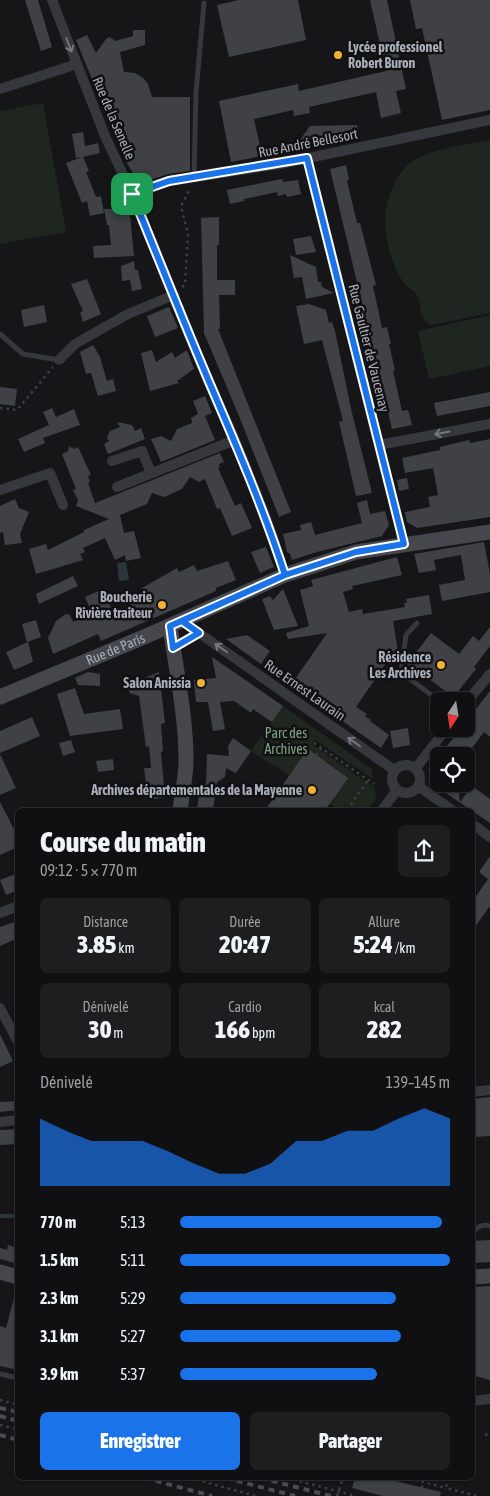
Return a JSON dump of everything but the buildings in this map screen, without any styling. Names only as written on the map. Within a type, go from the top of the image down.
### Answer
[{"type":"main road","name":"Rue de Paris","points":[[0,697],[176,624],[285,575],[356,552],[490,532]]},
{"type":"main road","points":[[176,624],[173,648],[186,763],[180,808]]},
{"type":"main road","points":[[0,1272],[15,1276]]},
{"type":"main road","points":[[475,1277],[490,1276]]},
{"type":"street","name":"Rue de la Senelle","points":[[52,0],[105,136],[132,194],[209,383],[235,440],[269,526],[285,575]]},
{"type":"street","points":[[0,89],[77,64]]},
{"type":"street","name":"Rue André Bellesort","points":[[132,194],[169,181],[307,158],[490,120]]},
{"type":"street","name":"Rue Gaultier de Vaucenay","points":[[307,158],[404,544]]},
{"type":"street","points":[[59,360],[75,344],[128,314],[174,295]]},
{"type":"street","points":[[379,445],[490,424]]},
{"type":"street","points":[[117,486],[235,440]]},
{"type":"street","points":[[112,461],[142,451],[151,473]]},
{"type":"street","points":[[1,489],[50,473],[63,505]]},
{"type":"street","name":"Rue Ernest Laurain","points":[[176,624],[199,633],[394,770]]},
{"type":"street","points":[[173,648],[199,633]]},
{"type":"street","points":[[475,693],[490,674]]},
{"type":"street","points":[[416,768],[439,738]]},
{"type":"street","points":[[402,765],[416,768],[420,776],[416,789],[408,793],[396,790],[391,778],[394,770],[402,765]]},
{"type":"street","points":[[418,786],[449,808]]},
{"type":"street","points":[[383,808],[396,790]]},
{"type":"street","points":[[475,826],[490,837]]},
{"type":"street","points":[[0,913],[15,907]]},
{"type":"street","points":[[0,1008],[15,1036]]},
{"type":"street","points":[[475,1092],[490,1090]]},
{"type":"street","points":[[0,1122],[15,1120]]},
{"type":"street","points":[[475,1401],[490,1399]]},
{"type":"lane","points":[[194,177],[196,92],[204,3]]},
{"type":"lane","points":[[0,334],[23,354],[59,360]]},
{"type":"lane","points":[[417,623],[406,635],[401,672],[430,694]]},
{"type":"lane","points":[[475,1230],[480,1226],[490,1226]]},
{"type":"lane","points":[[0,1374],[15,1377]]},
{"type":"path","points":[[174,295],[185,285],[188,234],[181,206],[194,177]]},
{"type":"path","points":[[0,408],[17,410],[59,360]]},
{"type":"path","points":[[314,743],[374,784]]},
{"type":"path","points":[[316,755],[321,748]]},
{"type":"path","points":[[348,808],[368,780]]},
{"type":"path","points":[[0,1400],[15,1404]]},
{"type":"path","points":[[0,1425],[15,1429]]},
{"type":"path","points":[[486,1436],[487,1431]]},
{"type":"path","points":[[197,1480],[256,1496]]},
{"type":"path","points":[[295,1480],[356,1496]]},
{"type":"path","points":[[338,1496],[342,1480]]},
{"type":"path","points":[[416,1480],[477,1496]]},
{"type":"path","points":[[446,1488],[448,1480]]},
{"type":"path","points":[[422,1488],[423,1482]]},
{"type":"green space","points":[[43,103],[66,232],[0,244],[0,111]]},
{"type":"green space","points":[[490,140],[490,313],[432,325],[424,320],[416,293],[402,279],[391,256],[385,222],[389,196],[403,170],[416,159],[443,149]]},
{"type":"green space","points":[[490,315],[490,366],[429,379],[418,331]]},
{"type":"green space","name":"Parc des Archives","points":[[283,706],[372,769],[373,779],[315,740],[312,744],[375,788],[376,799],[369,808],[335,808],[330,804],[348,778],[326,761],[290,776],[251,751]]},
{"type":"shaded area","points":[[126,562],[129,580],[119,581],[117,563]]},
{"type":"waterway","points":[[0,1216],[15,1216]]},
{"type":"railway","points":[[0,1408],[15,1411]]},
{"type":"railway","points":[[0,1416],[15,1420]]},
{"type":"railway","points":[[0,1435],[15,1439]]},
{"type":"railway","points":[[152,1480],[212,1496]]},
{"type":"railway","points":[[234,1480],[295,1496]]},
{"type":"railway","points":[[269,1480],[331,1496]]},
{"type":"place","name":"Lycée professionel Robert Buron","points":[[338,55]]},
{"type":"place","name":"Boucherie Rivière traiteur","points":[[162,605]]},
{"type":"place","name":"Résidence Les Archives","points":[[441,665]]},
{"type":"place","name":"Salon Anissia","points":[[201,683]]},
{"type":"place","name":"Archives départementales de la Mayenne","points":[[312,790]]},
{"type":"route","points":[[132,194],[169,181],[307,158],[404,544],[356,552],[285,575],[170,626],[173,648],[199,633],[182,621],[285,575],[269,526],[235,440],[209,383],[132,194]]}]
